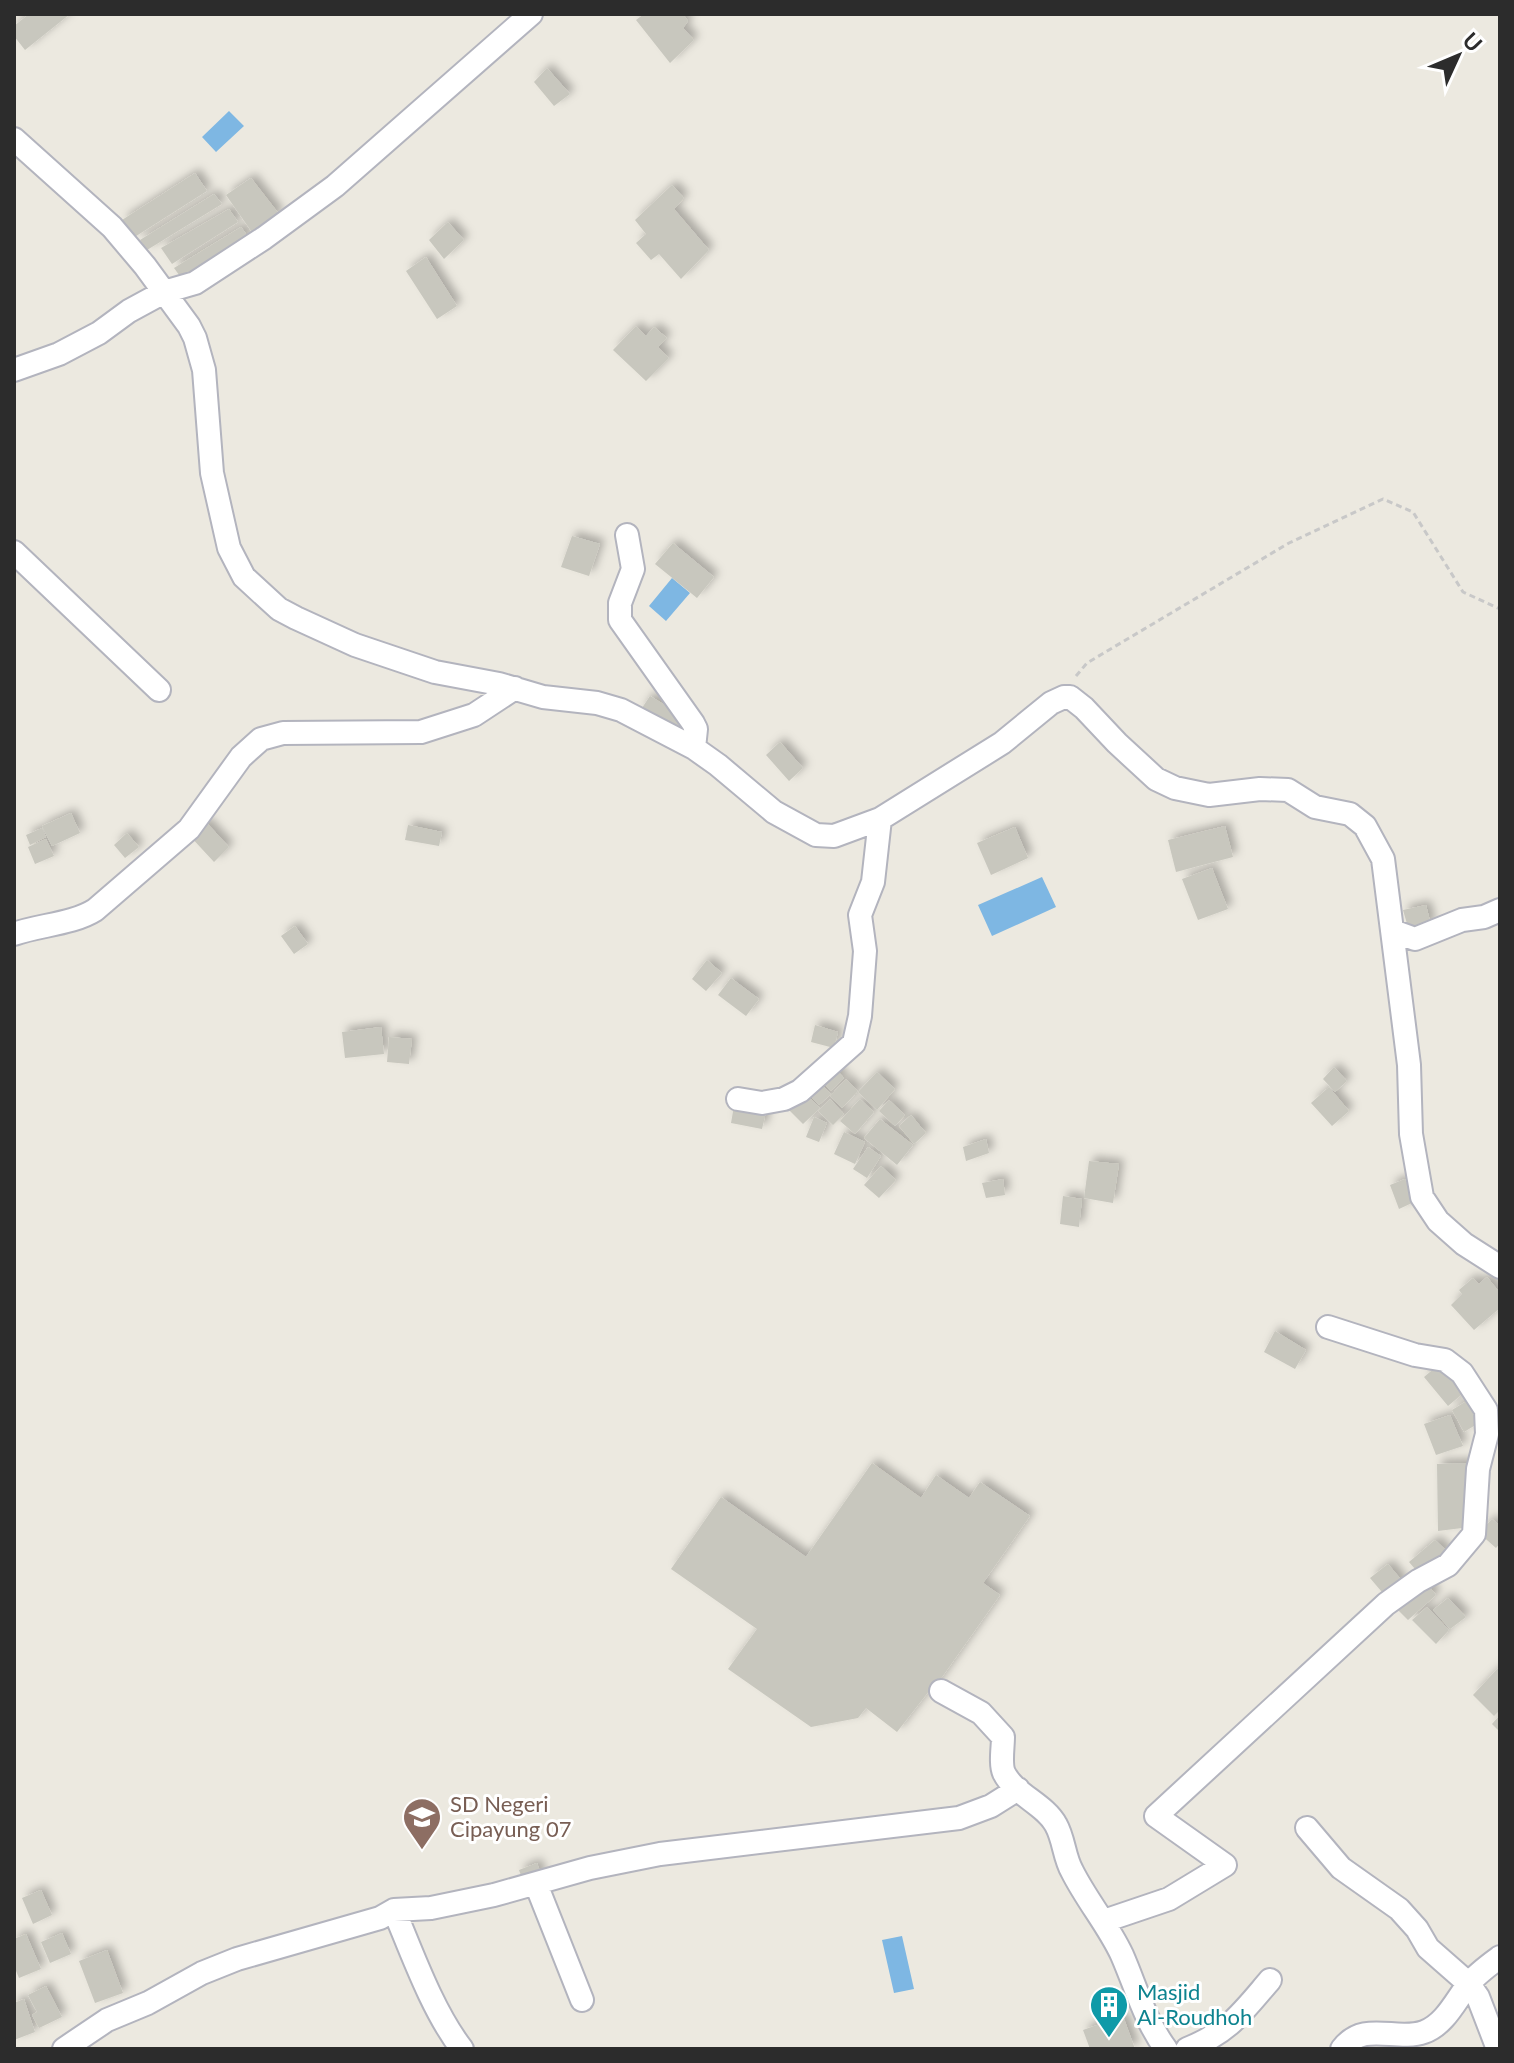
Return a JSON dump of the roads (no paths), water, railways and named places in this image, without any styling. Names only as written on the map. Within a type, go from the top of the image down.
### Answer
[{"type":"street","points":[[14,370],[72,347],[164,292],[195,283],[264,238],[335,186],[531,14]]},
{"type":"street","points":[[14,139],[105,220],[132,249],[189,326],[201,356],[217,501],[229,548],[244,577],[279,609],[355,645],[435,672],[515,688],[543,697],[597,703],[621,710],[694,748],[774,812],[816,835],[834,836],[880,819],[1002,743],[1058,698],[1070,697],[1131,758],[1156,779],[1175,788],[1209,795],[1260,789],[1288,790],[1315,807],[1350,814],[1365,826],[1383,859],[1409,1065],[1411,1134],[1422,1197],[1438,1221],[1464,1244],[1500,1267]]},
{"type":"street","points":[[627,535],[633,569],[620,603],[620,620],[693,723],[696,729],[694,748]]},
{"type":"street","points":[[14,552],[159,690]]},
{"type":"street","points":[[14,934],[87,915],[95,910],[189,829],[241,757],[261,739],[283,733],[421,732],[474,715],[515,688]]},
{"type":"street","points":[[738,1099],[762,1103],[792,1095],[854,1043],[860,1016],[865,951],[860,915],[873,882],[880,819]]},
{"type":"street","points":[[1393,931],[1415,939],[1462,920],[1484,917],[1500,910]]},
{"type":"street","points":[[1104,1921],[1169,1899],[1225,1865],[1156,1816],[1386,1604],[1418,1581],[1448,1565],[1474,1534],[1478,1469],[1487,1434],[1486,1410],[1462,1373],[1445,1360],[1415,1355],[1328,1327]]},
{"type":"street","points":[[941,1691],[981,1713],[1003,1737],[1003,1772],[1055,1821],[1069,1867],[1088,1901],[1104,1921],[1152,2027],[1166,2049]]},
{"type":"street","points":[[64,2049],[107,2020],[148,2003],[211,1969],[380,1918],[394,1910],[431,1908],[590,1868],[660,1854],[959,1818],[991,1806],[1018,1789]]},
{"type":"street","points":[[1307,1828],[1341,1868],[1399,1909],[1417,1929],[1428,1948],[1469,1984],[1478,1997],[1498,2049]]},
{"type":"street","points":[[536,1884],[582,2000]]},
{"type":"street","points":[[394,1910],[416,1964],[451,2035],[462,2049]]},
{"type":"street","points":[[1342,2049],[1348,2041],[1369,2033],[1413,2034],[1427,2031],[1455,2005],[1469,1984],[1500,1957]]},
{"type":"street","points":[[1187,2049],[1211,2039],[1230,2026],[1270,1980]]},
{"type":"water","points":[[229,111],[244,126],[216,152],[202,137]]},
{"type":"water","points":[[672,578],[690,593],[666,621],[649,606]]},
{"type":"water","points":[[1042,877],[1056,907],[992,936],[978,905]]},
{"type":"water","points":[[902,1936],[914,1989],[894,1993],[882,1940]]},
{"type":"place","name":"SD Negeri Cipayung 07","points":[[422,1851]]},
{"type":"place","name":"Masjid Al-Roudhoh","points":[[1109,2039]]}]
